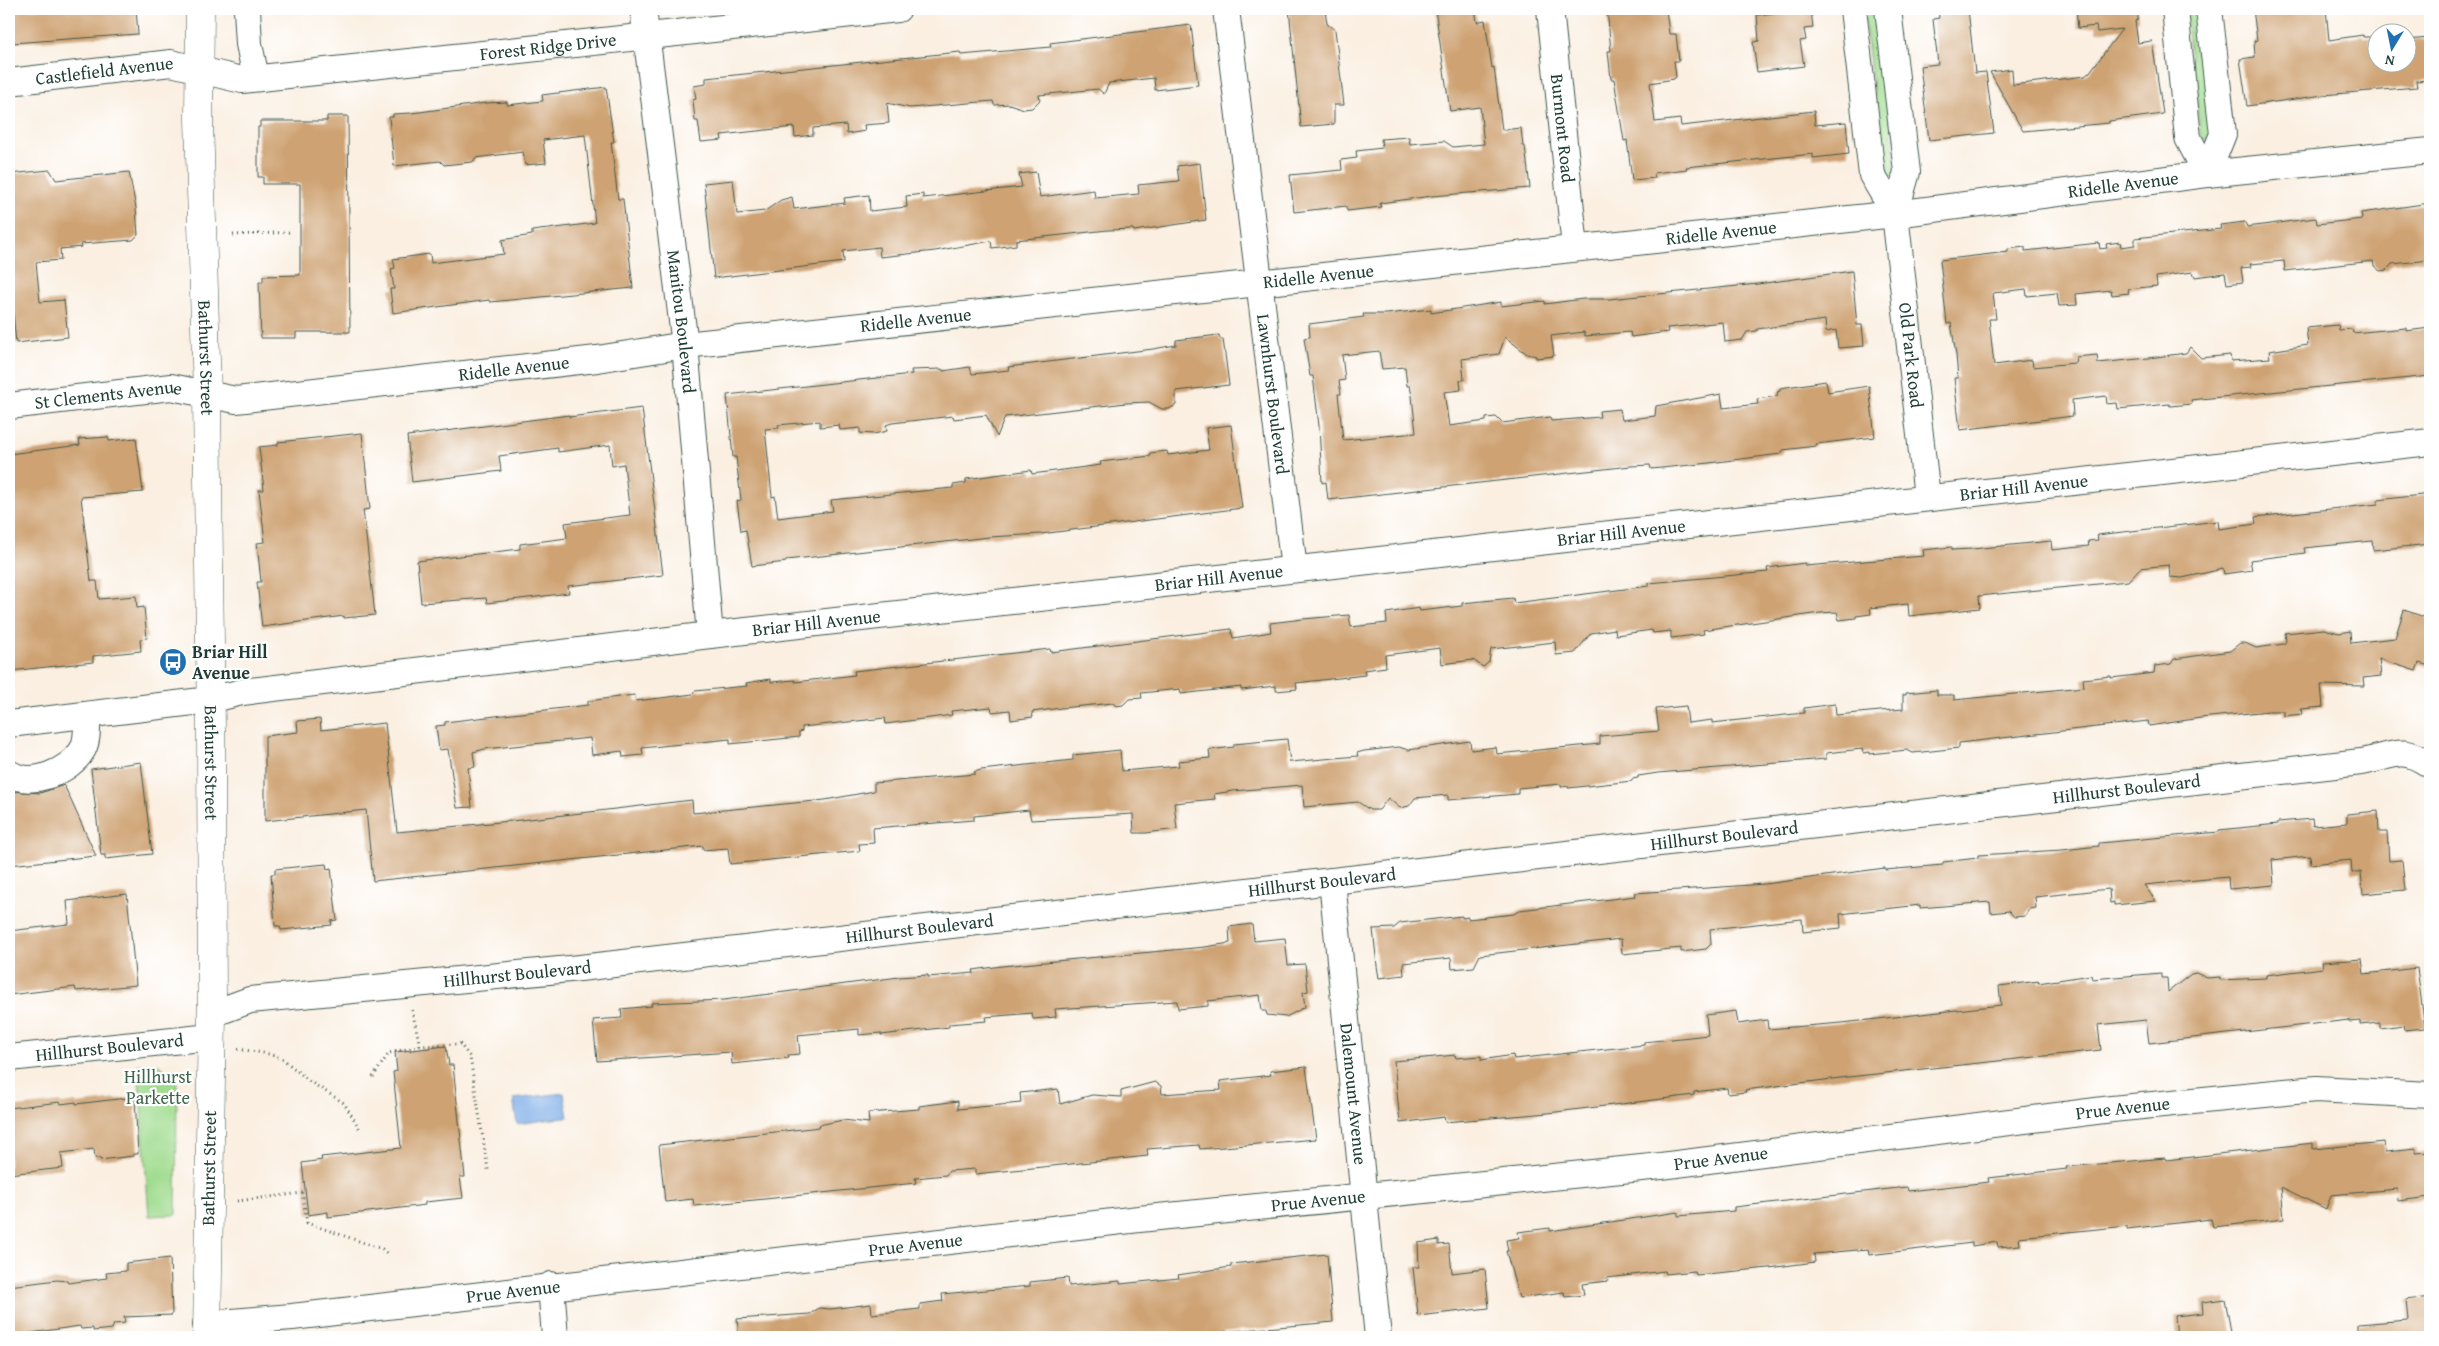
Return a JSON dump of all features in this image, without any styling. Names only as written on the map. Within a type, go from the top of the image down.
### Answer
[{"type":"main road","name":"Bathurst Street","points":[[200,9],[199,68],[207,394],[210,700],[211,1026],[206,1330]]},
{"type":"street","points":[[247,9],[249,44],[256,78]]},
{"type":"street","name":"Manitou Boulevard","points":[[643,9],[685,345],[710,634]]},
{"type":"street","name":"Forest Ridge Drive","points":[[199,68],[234,79],[256,78],[898,9]]},
{"type":"street","name":"Lawnhurst Boulevard","points":[[1226,9],[1294,569]]},
{"type":"street","name":"Burmont Road","points":[[1550,9],[1575,248]]},
{"type":"street","name":"Old Park Road","points":[[1853,9],[1872,175],[1895,214]]},
{"type":"street","name":"Old Park Road","points":[[1888,9],[1907,172],[1895,214],[1927,497]]},
{"type":"street","points":[[2175,9],[2188,138],[2207,174]]},
{"type":"street","points":[[2207,174],[2224,134],[2209,9]]},
{"type":"street","name":"Castlefield Avenue","points":[[9,82],[155,64],[171,63],[199,68]]},
{"type":"street","name":"Ridelle Avenue","points":[[207,394],[241,399],[597,359],[685,345],[1895,214],[2207,174],[2430,150]]},
{"type":"street","name":"St Clements Avenue","points":[[9,406],[161,387],[171,387],[207,394]]},
{"type":"street","name":"Briar Hill Avenue","points":[[9,724],[210,700],[242,692],[710,634],[2430,442]]},
{"type":"street","points":[[9,773],[14,776],[36,778],[56,774],[73,764],[83,749],[86,738],[87,715]]},
{"type":"street","name":"Hillhurst Boulevard","points":[[9,1058],[211,1026],[250,1000],[580,968],[2360,762],[2401,752],[2412,754],[2430,765]]},
{"type":"street","name":"Dalemount Avenue","points":[[1332,881],[1378,1337]]},
{"type":"street","name":"Prue Avenue","points":[[206,1330],[292,1317],[551,1286],[1365,1196],[1661,1166],[2112,1109],[2316,1089],[2430,1095]]},
{"type":"street","points":[[551,1286],[555,1337]]},
{"type":"path","points":[[233,235],[291,232]]},
{"type":"path","points":[[412,1010],[420,1046]]},
{"type":"path","points":[[373,1077],[389,1053],[420,1046],[460,1044],[470,1057],[488,1170]]},
{"type":"path","points":[[238,1048],[269,1054],[283,1060],[309,1081],[344,1103],[361,1131]]},
{"type":"path","points":[[237,1201],[302,1193],[307,1223],[382,1249],[390,1255]]},
{"type":"green space","points":[[1863,9],[1879,9],[1896,172],[1890,177],[1884,174]]},
{"type":"green space","points":[[2185,9],[2200,9],[2214,131],[2207,140],[2201,139]]},
{"type":"green space","name":"Hillhurst Parkette","points":[[157,1064],[176,1077],[176,1215],[149,1216],[138,1065]]},
{"type":"water","points":[[564,1093],[568,1117],[517,1124],[513,1099]]},
{"type":"building","points":[[9,9],[136,9],[138,34],[12,43]]},
{"type":"building","points":[[1289,9],[1325,9],[1327,24],[1335,30],[1344,105],[1334,105],[1334,124],[1301,127]]},
{"type":"building","points":[[1435,9],[1475,9],[1477,22],[1485,20],[1492,68],[1494,67],[1502,130],[1521,128],[1530,188],[1432,196],[1380,203],[1381,207],[1347,211],[1346,206],[1294,212],[1290,175],[1342,170],[1341,160],[1357,158],[1356,151],[1382,148],[1381,139],[1409,137],[1410,144],[1444,141],[1453,147],[1484,144],[1480,107],[1450,111]]},
{"type":"building","points":[[1607,9],[1666,9],[1669,34],[1676,34],[1679,61],[1674,61],[1676,77],[1674,79],[1650,83],[1655,122],[1680,119],[1681,126],[1814,111],[1815,125],[1846,122],[1849,154],[1813,158],[1813,154],[1686,167],[1687,169],[1654,173],[1655,178],[1632,180],[1627,140],[1624,141],[1614,79],[1611,79],[1608,51],[1611,51]]},
{"type":"building","points":[[1783,9],[1811,9],[1813,28],[1804,29],[1806,40],[1800,41],[1804,66],[1757,72],[1753,42],[1759,41],[1757,15],[1783,12]]},
{"type":"building","points":[[1938,9],[1968,9],[1975,73],[1986,72],[1994,133],[1929,140],[1920,66],[1938,64],[1933,19],[1939,18]]},
{"type":"building","points":[[2076,9],[2138,9],[2138,20],[2135,21],[2138,43],[2152,41],[2163,114],[2109,121],[2109,123],[2023,131],[1990,72],[2012,69],[2013,85],[2085,76],[2122,29],[2097,32],[2096,26],[2078,28]]},
{"type":"building","points":[[2253,9],[2326,9],[2329,40],[2363,35],[2363,37],[2366,37],[2366,72],[2416,72],[2416,39],[2430,38],[2430,80],[2416,81],[2417,87],[2323,95],[2247,106],[2240,59],[2255,57],[2254,41],[2257,40]]},
{"type":"building","points":[[1191,25],[1198,85],[1155,90],[1154,78],[1109,83],[1104,94],[1098,89],[1039,95],[1040,100],[1032,108],[1024,109],[1009,104],[994,105],[993,101],[910,108],[887,103],[889,123],[864,125],[865,131],[847,134],[846,125],[813,128],[813,135],[795,137],[794,127],[721,135],[722,140],[701,142],[698,121],[695,121],[693,100],[696,99],[694,86],[706,84],[706,78],[960,52],[961,55],[1051,47],[1050,43]]},
{"type":"building","points":[[606,87],[614,142],[611,142],[618,199],[623,199],[633,288],[490,302],[489,300],[393,313],[390,289],[394,289],[391,269],[395,268],[393,259],[430,254],[431,263],[504,254],[502,240],[532,235],[532,231],[595,223],[585,135],[543,140],[546,163],[525,165],[523,152],[475,158],[472,162],[444,165],[440,161],[394,166],[389,117],[393,117],[393,114],[486,103],[507,102],[507,105],[543,101],[542,95]]},
{"type":"building","points":[[327,116],[348,116],[350,332],[296,332],[296,338],[261,338],[259,282],[263,282],[263,276],[300,275],[300,184],[263,184],[263,177],[258,177],[258,127],[260,127],[260,121],[327,121]]},
{"type":"building","points":[[1200,163],[1206,220],[1134,231],[1133,229],[1108,230],[1016,240],[1016,245],[992,248],[991,241],[935,251],[880,257],[879,247],[843,251],[844,262],[714,278],[704,183],[733,180],[737,214],[765,211],[781,200],[792,197],[794,209],[845,203],[844,198],[869,195],[870,211],[907,207],[906,196],[923,194],[923,198],[1022,187],[1019,174],[1036,172],[1040,197],[1094,190],[1095,198],[1139,194],[1138,185],[1179,181],[1177,166]]},
{"type":"building","points":[[50,170],[56,180],[129,172],[136,208],[138,235],[133,240],[81,244],[82,247],[60,249],[61,260],[36,262],[40,302],[64,300],[68,337],[16,343],[9,271],[9,174]]},
{"type":"building","points":[[2430,203],[2430,260],[2392,264],[2387,270],[2380,271],[2374,266],[2373,261],[2285,271],[2284,261],[2250,264],[2251,267],[2241,268],[2243,282],[2227,284],[2225,273],[2195,277],[2193,272],[2156,277],[2157,286],[2128,289],[2129,293],[2112,295],[2111,290],[2076,294],[2077,305],[2059,306],[2057,293],[2027,296],[2026,289],[1993,293],[1996,319],[1989,319],[1994,365],[2032,360],[2033,367],[2075,363],[2076,357],[2097,355],[2098,363],[2149,358],[2186,353],[2190,347],[2201,358],[2230,355],[2231,361],[2270,358],[2269,351],[2308,345],[2306,328],[2338,325],[2339,330],[2352,329],[2353,333],[2406,328],[2406,331],[2430,328],[2430,376],[2191,400],[2192,404],[2170,406],[2169,404],[2118,409],[2117,403],[2107,404],[2106,396],[2072,400],[2073,416],[1960,430],[1954,378],[1958,378],[1956,355],[1951,323],[1947,324],[1940,260],[2008,252],[2008,249],[2025,247],[2025,251],[2099,243],[2100,249],[2107,248],[2106,244],[2120,242],[2121,247],[2135,245],[2135,238],[2221,229],[2220,225],[2245,222],[2247,227],[2316,218],[2317,224],[2362,219],[2361,213]]},
{"type":"building","points":[[1852,271],[1857,325],[1862,325],[1864,346],[1838,348],[1836,330],[1826,332],[1825,320],[1757,329],[1757,331],[1747,332],[1742,340],[1725,342],[1723,322],[1667,328],[1668,332],[1631,337],[1630,332],[1585,336],[1584,332],[1551,336],[1554,356],[1536,358],[1536,356],[1527,354],[1505,337],[1499,354],[1462,359],[1464,380],[1460,380],[1461,390],[1444,392],[1449,426],[1486,421],[1486,418],[1496,417],[1502,423],[1550,417],[1551,421],[1600,417],[1599,411],[1620,409],[1622,420],[1655,416],[1656,406],[1721,394],[1723,408],[1758,404],[1757,399],[1778,396],[1777,392],[1780,391],[1780,388],[1826,381],[1828,392],[1869,386],[1875,437],[1816,444],[1816,446],[1783,450],[1781,454],[1701,464],[1651,469],[1650,465],[1631,466],[1328,500],[1326,482],[1322,483],[1319,426],[1313,376],[1310,376],[1304,338],[1310,337],[1309,324],[1364,317],[1363,314],[1387,314],[1431,309],[1431,313],[1501,302],[1501,306],[1545,301],[1545,304],[1758,284]],"holes":[[[1379,351],[1382,369],[1405,367],[1407,386],[1410,386],[1412,396],[1416,433],[1343,440],[1338,394],[1341,394],[1339,381],[1345,380],[1342,355]]]},
{"type":"building","points":[[1219,335],[1220,339],[1223,339],[1229,385],[1176,391],[1176,405],[1169,409],[1162,409],[1149,402],[1126,403],[1005,417],[997,437],[986,415],[954,419],[953,416],[892,423],[886,425],[887,431],[874,434],[860,433],[860,428],[840,430],[839,425],[820,427],[820,421],[778,425],[779,428],[765,429],[772,497],[775,496],[778,518],[833,511],[831,500],[953,488],[953,485],[966,483],[966,479],[1031,470],[1032,474],[1101,465],[1100,462],[1151,456],[1150,453],[1167,451],[1168,455],[1209,450],[1206,428],[1231,425],[1242,508],[1041,534],[989,537],[786,560],[786,562],[752,566],[746,530],[741,531],[737,501],[741,500],[736,457],[733,457],[727,395],[912,374],[911,370],[942,369],[943,371],[970,367],[972,374],[1009,370],[1008,367],[1153,349],[1176,345],[1176,340]]},
{"type":"building","points":[[642,408],[663,575],[568,586],[569,593],[487,603],[486,598],[421,603],[417,561],[520,549],[520,544],[567,538],[565,523],[630,515],[624,464],[612,466],[610,445],[558,452],[558,448],[499,456],[501,471],[412,482],[407,436],[569,415],[569,417]]},
{"type":"building","points":[[362,433],[370,509],[363,510],[375,615],[344,618],[344,616],[262,627],[257,582],[261,582],[257,543],[265,542],[259,490],[264,490],[259,447],[278,445],[278,442]]},
{"type":"building","points":[[108,437],[109,441],[136,438],[143,492],[81,497],[91,581],[97,581],[99,599],[136,596],[137,608],[144,607],[147,638],[140,639],[141,651],[93,656],[93,662],[10,671],[9,454],[80,445],[79,439]]},
{"type":"building","points":[[2430,494],[2430,544],[2373,550],[2372,541],[2304,548],[2305,553],[2250,560],[2252,570],[2224,574],[2223,569],[2182,578],[2170,577],[2169,565],[2140,568],[2128,581],[1979,596],[1980,608],[1909,616],[1908,604],[1870,608],[1871,614],[1856,616],[1856,618],[1839,620],[1837,612],[1820,613],[1703,630],[1704,634],[1671,638],[1671,631],[1653,633],[1652,630],[1616,635],[1615,629],[1591,633],[1575,653],[1556,655],[1555,642],[1491,649],[1489,662],[1483,667],[1473,660],[1442,664],[1440,648],[1385,655],[1386,667],[1364,670],[1365,675],[1296,683],[1297,689],[1276,691],[1276,686],[1241,690],[1241,687],[1181,694],[1180,689],[1141,693],[1142,698],[1129,699],[1123,705],[1116,706],[1113,703],[1061,708],[1032,712],[1033,717],[1011,720],[1010,710],[992,712],[991,707],[951,711],[952,715],[886,724],[885,718],[802,727],[799,737],[730,744],[730,739],[642,748],[643,755],[623,757],[622,751],[592,755],[590,738],[485,749],[473,752],[475,767],[468,768],[472,807],[457,808],[448,749],[439,750],[436,726],[445,725],[445,722],[588,705],[588,701],[634,695],[636,701],[693,694],[695,691],[747,686],[746,683],[771,679],[771,682],[795,680],[795,682],[855,675],[854,671],[1050,649],[1051,652],[1231,629],[1233,638],[1271,632],[1270,623],[1303,619],[1349,615],[1351,627],[1387,623],[1386,613],[1419,608],[1420,611],[1462,606],[1462,603],[1513,598],[1514,603],[1649,586],[1649,583],[1768,572],[1767,568],[1805,563],[1805,566],[1924,556],[1923,550],[1952,547],[1952,550],[1972,549],[2051,541],[2052,550],[2089,546],[2088,541],[2098,540],[2097,535],[2218,521],[2219,529],[2256,524],[2255,517],[2378,504],[2378,500]]},
{"type":"building","points":[[2404,610],[2430,619],[2430,666],[2419,663],[2416,671],[2379,659],[2381,676],[2363,678],[2364,686],[2321,685],[2323,707],[2301,709],[2302,714],[2284,716],[2284,711],[2269,711],[2200,718],[2149,726],[2148,721],[1959,743],[1959,748],[1913,753],[1907,750],[1870,754],[1870,752],[1863,753],[1862,749],[1826,753],[1826,759],[1658,773],[1638,776],[1638,778],[1632,779],[1632,781],[1568,788],[1568,786],[1561,787],[1561,784],[1518,788],[1518,794],[1448,800],[1448,795],[1415,798],[1409,806],[1400,808],[1388,798],[1379,810],[1370,810],[1358,802],[1304,807],[1302,785],[1233,791],[1214,794],[1215,799],[1174,803],[1177,829],[1146,833],[1134,833],[1133,814],[1031,820],[1029,810],[974,816],[974,820],[873,828],[874,843],[859,844],[860,851],[730,864],[728,848],[703,850],[703,846],[373,881],[366,810],[265,821],[265,736],[298,732],[297,721],[320,719],[321,730],[385,723],[397,832],[692,800],[693,813],[825,800],[874,791],[874,783],[975,774],[974,772],[981,770],[1073,760],[1073,755],[1120,750],[1122,771],[1179,766],[1178,761],[1210,758],[1209,750],[1234,747],[1234,744],[1287,739],[1290,762],[1358,756],[1357,753],[1364,751],[1399,747],[1408,750],[1470,741],[1471,750],[1496,747],[1497,754],[1600,744],[1600,736],[1659,731],[1656,709],[1686,706],[1688,723],[1712,720],[1712,723],[1804,713],[1804,708],[1835,704],[1836,715],[1903,709],[1903,695],[1906,695],[1906,693],[1937,690],[1937,695],[1954,695],[1954,700],[2084,687],[2083,679],[2154,673],[2155,666],[2171,664],[2174,659],[2230,651],[2240,643],[2256,648],[2284,644],[2286,641],[2285,633],[2324,629],[2339,633],[2350,631],[2351,643],[2395,638]]},
{"type":"building","points":[[141,762],[152,854],[105,859],[105,855],[101,855],[91,769]]},
{"type":"building","points":[[64,785],[96,856],[9,865],[9,791],[40,793]]},
{"type":"building","points":[[2378,811],[2379,832],[2387,832],[2389,861],[2402,860],[2405,890],[2363,894],[2361,872],[2352,873],[2351,860],[2311,864],[2310,856],[2272,860],[2274,885],[2229,889],[2228,877],[2144,885],[2156,901],[2114,905],[2114,902],[2110,903],[2109,889],[2035,897],[2036,908],[2029,909],[2025,916],[2014,917],[2009,911],[1991,913],[1990,902],[1920,908],[1920,905],[1840,914],[1841,928],[1803,932],[1802,919],[1710,929],[1711,944],[1706,949],[1681,952],[1681,948],[1622,954],[1621,939],[1480,955],[1474,967],[1452,969],[1451,958],[1403,963],[1404,975],[1379,978],[1377,966],[1373,929],[1394,928],[1400,923],[1462,916],[1462,918],[1468,917],[1468,919],[1514,914],[1520,910],[1636,896],[1635,893],[1765,884],[1885,868],[1885,870],[1943,865],[1943,862],[1978,858],[1978,855],[2099,846],[2099,843],[2219,832],[2219,830],[2278,824],[2278,822],[2312,819],[2313,826],[2347,823],[2347,814]]},
{"type":"building","points":[[326,864],[327,869],[331,868],[337,920],[331,921],[332,925],[281,930],[280,926],[275,926],[271,874],[275,874],[275,869]]},
{"type":"building","points":[[127,894],[136,985],[76,991],[75,987],[9,995],[9,931],[69,924],[67,901]]},
{"type":"building","points":[[1252,924],[1254,941],[1285,938],[1288,965],[1305,964],[1308,991],[1303,992],[1305,1007],[1286,1017],[1267,1015],[1266,1011],[1262,1011],[1260,995],[1208,1001],[1208,1006],[1178,1009],[1177,1001],[1055,1009],[1056,1017],[1033,1019],[1032,1013],[986,1017],[987,1021],[949,1024],[949,1027],[881,1035],[881,1033],[859,1035],[859,1029],[798,1035],[800,1054],[788,1055],[789,1058],[732,1064],[731,1052],[597,1061],[593,1020],[622,1018],[621,1009],[652,1006],[651,1003],[724,1000],[899,977],[928,975],[928,977],[974,973],[973,970],[1002,966],[1205,947],[1230,943],[1229,927]]},
{"type":"building","points":[[2362,959],[2364,974],[2417,968],[2425,1028],[2405,1030],[2404,1025],[2380,1028],[2380,1023],[2360,1025],[2360,1021],[2349,1022],[2349,1020],[2149,1043],[2146,1020],[2098,1025],[2101,1050],[1848,1077],[1745,1090],[1746,1092],[1728,1094],[1727,1088],[1694,1092],[1694,1095],[1548,1113],[1445,1122],[1444,1117],[1400,1123],[1394,1061],[1455,1055],[1456,1058],[1481,1056],[1481,1060],[1513,1055],[1514,1059],[1644,1045],[1644,1042],[1708,1035],[1706,1015],[1736,1011],[1738,1024],[1767,1020],[1768,1029],[1842,1023],[2001,1005],[1999,986],[2039,981],[2038,983],[2091,975],[2092,979],[2161,973],[2161,978],[2167,978],[2168,992],[2191,974],[2196,973],[2207,978],[2220,977],[2220,980],[2266,978],[2266,975],[2323,968],[2322,962]]},
{"type":"building","points":[[446,1046],[449,1065],[453,1065],[465,1177],[460,1177],[463,1198],[425,1202],[425,1205],[328,1217],[328,1212],[308,1215],[302,1163],[322,1160],[321,1157],[401,1148],[393,1072],[397,1071],[395,1052]]},
{"type":"building","points":[[1306,1067],[1316,1139],[1200,1149],[1199,1145],[1147,1149],[1148,1156],[975,1174],[975,1169],[949,1171],[946,1175],[915,1178],[916,1183],[694,1206],[693,1199],[665,1202],[659,1145],[820,1127],[819,1125],[843,1120],[869,1123],[868,1113],[919,1109],[919,1106],[958,1101],[958,1109],[1021,1103],[1020,1093],[1058,1089],[1060,1104],[1092,1095],[1121,1097],[1121,1091],[1155,1082],[1161,1086],[1162,1094],[1221,1090],[1220,1081],[1271,1075],[1270,1071]]},
{"type":"building","points":[[135,1097],[138,1154],[100,1160],[100,1158],[95,1158],[94,1149],[61,1153],[63,1168],[9,1174],[9,1108],[60,1102],[61,1104],[76,1102],[76,1104]]},
{"type":"building","points":[[2384,1142],[2385,1152],[2416,1149],[2416,1153],[2430,1152],[2430,1197],[2398,1201],[2397,1189],[2331,1195],[2326,1209],[2281,1187],[2284,1219],[2213,1227],[2211,1219],[2127,1229],[2127,1226],[2019,1237],[2020,1245],[1998,1247],[1997,1242],[1972,1246],[1972,1243],[1869,1255],[1868,1249],[1814,1254],[1815,1262],[1769,1268],[1696,1275],[1695,1271],[1666,1274],[1665,1271],[1607,1278],[1608,1281],[1582,1284],[1584,1295],[1565,1297],[1564,1292],[1519,1298],[1506,1251],[1508,1251],[1506,1240],[1519,1238],[1518,1232],[1550,1228],[1550,1231],[1678,1212],[1678,1216],[1734,1211],[1734,1207],[1907,1187],[1908,1191],[1989,1182],[1988,1178],[2067,1169],[2066,1167],[2165,1158],[2166,1160],[2313,1143],[2313,1149]]},
{"type":"building","points":[[1439,1240],[1439,1245],[1449,1244],[1452,1273],[1485,1269],[1489,1308],[1418,1316],[1413,1267],[1419,1267],[1418,1243]]},
{"type":"building","points":[[1327,1254],[1333,1322],[1223,1332],[1223,1334],[1194,1337],[739,1337],[737,1319],[810,1314],[819,1308],[830,1309],[871,1304],[872,1314],[920,1309],[920,1304],[943,1301],[942,1294],[1030,1286],[1030,1282],[1068,1278],[1069,1286],[1120,1281],[1120,1284],[1179,1278],[1178,1275],[1231,1267],[1231,1264]]},
{"type":"building","points":[[170,1258],[172,1315],[124,1317],[125,1323],[114,1324],[112,1329],[93,1331],[93,1328],[81,1329],[80,1326],[9,1336],[9,1286],[57,1280],[67,1281],[68,1283],[107,1278],[106,1273],[126,1271],[126,1263]]},
{"type":"building","points":[[2430,1297],[2430,1337],[2358,1337],[2358,1324],[2408,1320],[2406,1300]]},
{"type":"building","points":[[2225,1299],[2232,1337],[2177,1337],[2175,1316],[2203,1313],[2202,1302]]},
{"type":"place","name":"Briar Hill Avenue","points":[[173,662]]}]
